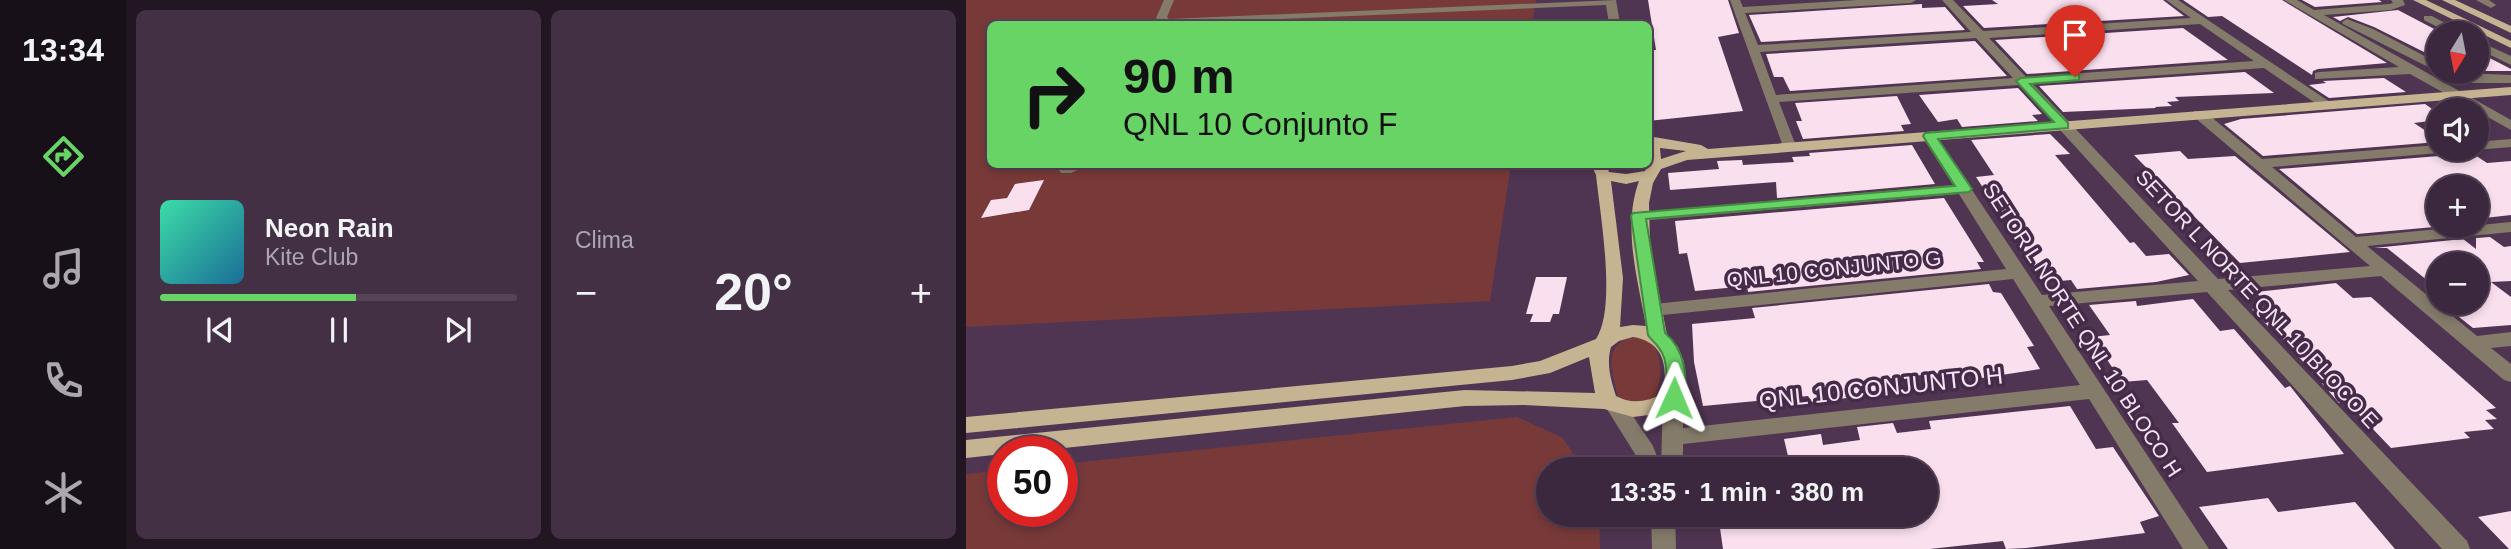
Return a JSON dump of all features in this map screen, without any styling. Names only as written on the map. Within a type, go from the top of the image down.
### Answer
[{"type":"main road","points":[[2419,0],[2446,0],[2511,30]]},
{"type":"main road","points":[[2419,0],[2511,45]]},
{"type":"main road","points":[[2444,13],[2455,9],[2472,12]]},
{"type":"main road","points":[[1612,404],[1599,372],[1614,317],[1615,295],[1601,170],[1626,179],[1685,156],[1721,151],[2511,91]]},
{"type":"main road","points":[[1652,142],[1721,151]]},
{"type":"main road","points":[[1652,168],[1638,216],[1657,335]]},
{"type":"main road","points":[[966,425],[1512,373],[1543,368],[1633,331],[1657,335],[1668,346],[1673,359],[1676,386],[1674,398],[1639,410],[1612,404],[1465,398],[966,449]]},
{"type":"street","points":[[1166,21],[1161,18],[1169,0]]},
{"type":"street","points":[[1789,146],[1737,5],[1911,0]]},
{"type":"street","name":"SETOR L NORTE QNL 10 BLOCO E","points":[[1947,0],[2458,549]]},
{"type":"street","points":[[2171,0],[2326,104]]},
{"type":"street","points":[[2289,0],[2317,16],[2426,63]]},
{"type":"street","points":[[2317,16],[2399,5],[2396,0]]},
{"type":"street","points":[[1198,21],[1611,1],[1614,21]]},
{"type":"street","points":[[2428,18],[2434,21]]},
{"type":"street","points":[[1754,49],[2202,21]]},
{"type":"street","points":[[2345,26],[2511,126]]},
{"type":"street","points":[[2489,50],[2511,61]]},
{"type":"street","points":[[1772,99],[2264,64]]},
{"type":"street","points":[[2319,76],[2414,70]]},
{"type":"street","points":[[2489,79],[2511,79]]},
{"type":"street","points":[[2199,114],[2511,375]]},
{"type":"street","name":"SETOR L NORTE QNL 10 BLOCO H","points":[[1929,136],[2197,549]]},
{"type":"street","points":[[2489,145],[2511,143]]},
{"type":"street","points":[[2257,164],[2426,150]]},
{"type":"street","points":[[1066,170],[1072,168]]},
{"type":"street","points":[[1638,216],[1965,189]]},
{"type":"street","points":[[2353,242],[2511,227]]},
{"type":"street","points":[[2038,301],[2386,270]]},
{"type":"street","name":"QNL 10 CONJUNTO G","points":[[1653,310],[2020,273]]},
{"type":"street","points":[[2472,343],[2511,339]]},
{"type":"street","name":"QNL 10 CONJUNTO H","points":[[1674,437],[2094,391]]},
{"type":"street","points":[[1673,457],[1674,398]]},
{"type":"street","points":[[1612,404],[1646,457]]},
{"type":"street","points":[[1663,527],[1664,549]]},
{"type":"shaded area","points":[[966,0],[1536,0],[1532,21],[987,21],[987,168],[1511,168],[1490,301],[966,327]]},
{"type":"shaded area","points":[[1636,337],[1654,343],[1660,364],[1655,398],[1645,403],[1619,400],[1612,371],[1611,361],[1617,346],[1624,340]]},
{"type":"shaded area","points":[[1517,417],[1563,438],[1575,457],[1536,457],[1536,527],[1599,527],[1600,549],[966,549],[966,474],[987,472],[987,527],[1078,527],[1078,462]]},
{"type":"building","points":[[1648,0],[1728,0],[1739,33],[1718,37],[1743,111],[1652,121],[1652,50],[1656,50]]},
{"type":"building","points":[[1992,0],[2163,0],[2184,16],[1984,28],[1963,6],[1998,4]]},
{"type":"building","points":[[2183,0],[2282,0],[2387,63],[2318,69],[2313,71],[2312,75],[2222,16],[2208,17]]},
{"type":"building","points":[[2302,0],[2379,0],[2382,2],[2315,7]]},
{"type":"building","points":[[1922,4],[1922,8],[1945,7],[1965,30],[1761,42],[1749,15]]},
{"type":"building","points":[[2398,10],[2426,25],[2426,53],[2374,27],[2348,17],[2340,21],[2333,17]]},
{"type":"building","points":[[2183,28],[2228,60],[2027,74],[1995,40]]},
{"type":"building","points":[[1975,41],[2007,76],[1790,91],[1783,77],[1774,77],[1766,54]]},
{"type":"building","points":[[2489,58],[2511,69],[2489,71]]},
{"type":"building","points":[[2245,72],[2274,93],[2175,97],[2179,101],[2167,102],[2172,106],[2063,112],[2039,86]]},
{"type":"building","points":[[2384,78],[2406,92],[2329,98],[2309,85],[2326,83],[2323,81]]},
{"type":"building","points":[[2018,88],[2042,114],[2032,115],[2038,121],[1962,127],[1957,119],[1938,122],[1919,95]]},
{"type":"building","points":[[1897,96],[1911,124],[1901,125],[1904,131],[1803,139],[1796,121],[1802,121],[1795,103]]},
{"type":"building","points":[[2425,104],[2426,122],[2414,123],[2426,131],[2426,143],[2263,156],[2224,124],[2241,119]]},
{"type":"building","points":[[2050,134],[2070,154],[2055,155],[2130,243],[2134,242],[2146,256],[2169,254],[2189,275],[2156,282],[2077,289],[2071,280],[2060,281],[2049,265],[2035,267],[1976,177],[1994,175],[1971,140]]},
{"type":"building","points":[[1912,145],[1935,184],[1777,198],[1776,182],[1670,190],[1668,173],[1719,169],[1717,161],[1742,160],[1743,165],[1794,162],[1792,157],[1810,156],[1809,153]]},
{"type":"building","points":[[2180,151],[2188,159],[2235,156],[2350,252],[2240,263],[2134,155]]},
{"type":"building","points":[[2426,157],[2426,161],[2511,161],[2511,215],[2489,218],[2489,175],[2426,175],[2426,228],[2357,234],[2279,169]]},
{"type":"building","points":[[1044,180],[1029,210],[981,218],[991,200],[1007,198],[1015,184]]},
{"type":"building","points":[[1944,198],[1984,262],[1977,262],[1981,269],[1748,292],[1747,286],[1695,291],[1687,253],[1679,254],[1675,221]]},
{"type":"building","points":[[2489,237],[2504,247],[2511,246],[2511,281],[2491,282],[2511,297],[2511,325],[2473,328],[2457,315],[2489,315],[2489,252],[2426,252],[2426,279],[2387,248],[2374,248],[2463,239],[2476,249],[2476,238]]},
{"type":"building","points":[[1536,277],[1567,277],[1559,314],[1553,314],[1550,322],[1530,322],[1533,314],[1526,314]]},
{"type":"building","points":[[2336,283],[2353,298],[2371,297],[2496,408],[2486,410],[2497,419],[2485,420],[2494,429],[2464,432],[2470,438],[2391,448],[2347,402],[2339,403],[2272,326],[2268,326],[2252,309],[2270,307],[2256,292]]},
{"type":"building","points":[[1989,284],[1993,292],[2001,293],[2034,346],[2027,347],[2040,369],[1982,378],[1977,369],[1876,380],[1880,390],[1845,396],[1847,398],[1812,402],[1808,396],[1703,406],[1694,362],[1692,324],[1755,318],[1752,308]]},
{"type":"building","points":[[2193,299],[2220,331],[2234,329],[2285,388],[2290,386],[2344,454],[2207,472],[2172,423],[2179,423],[2147,380],[2122,382],[2092,337],[2110,335],[2089,305],[2136,301],[2137,306]]},
{"type":"building","points":[[2070,406],[2096,449],[2113,447],[2159,516],[2140,522],[2145,533],[2026,548],[2006,549],[2003,541],[1930,549],[1723,549],[1720,527],[1938,527],[1938,457],[1788,457],[1784,439],[1821,434],[1823,445],[1860,440],[1857,427],[1893,423],[1897,433],[1931,429],[1929,421]]},
{"type":"building","points":[[2268,498],[2278,512],[2355,502],[2395,549],[2228,549],[2199,507]]},
{"type":"building","points":[[2511,511],[2511,549],[2509,549],[2478,517]]},
{"type":"route","points":[[1674,398],[1676,386],[1673,359],[1668,346],[1657,335],[1638,216],[1965,189],[1929,136],[2064,125],[2021,81],[2075,77]]}]
